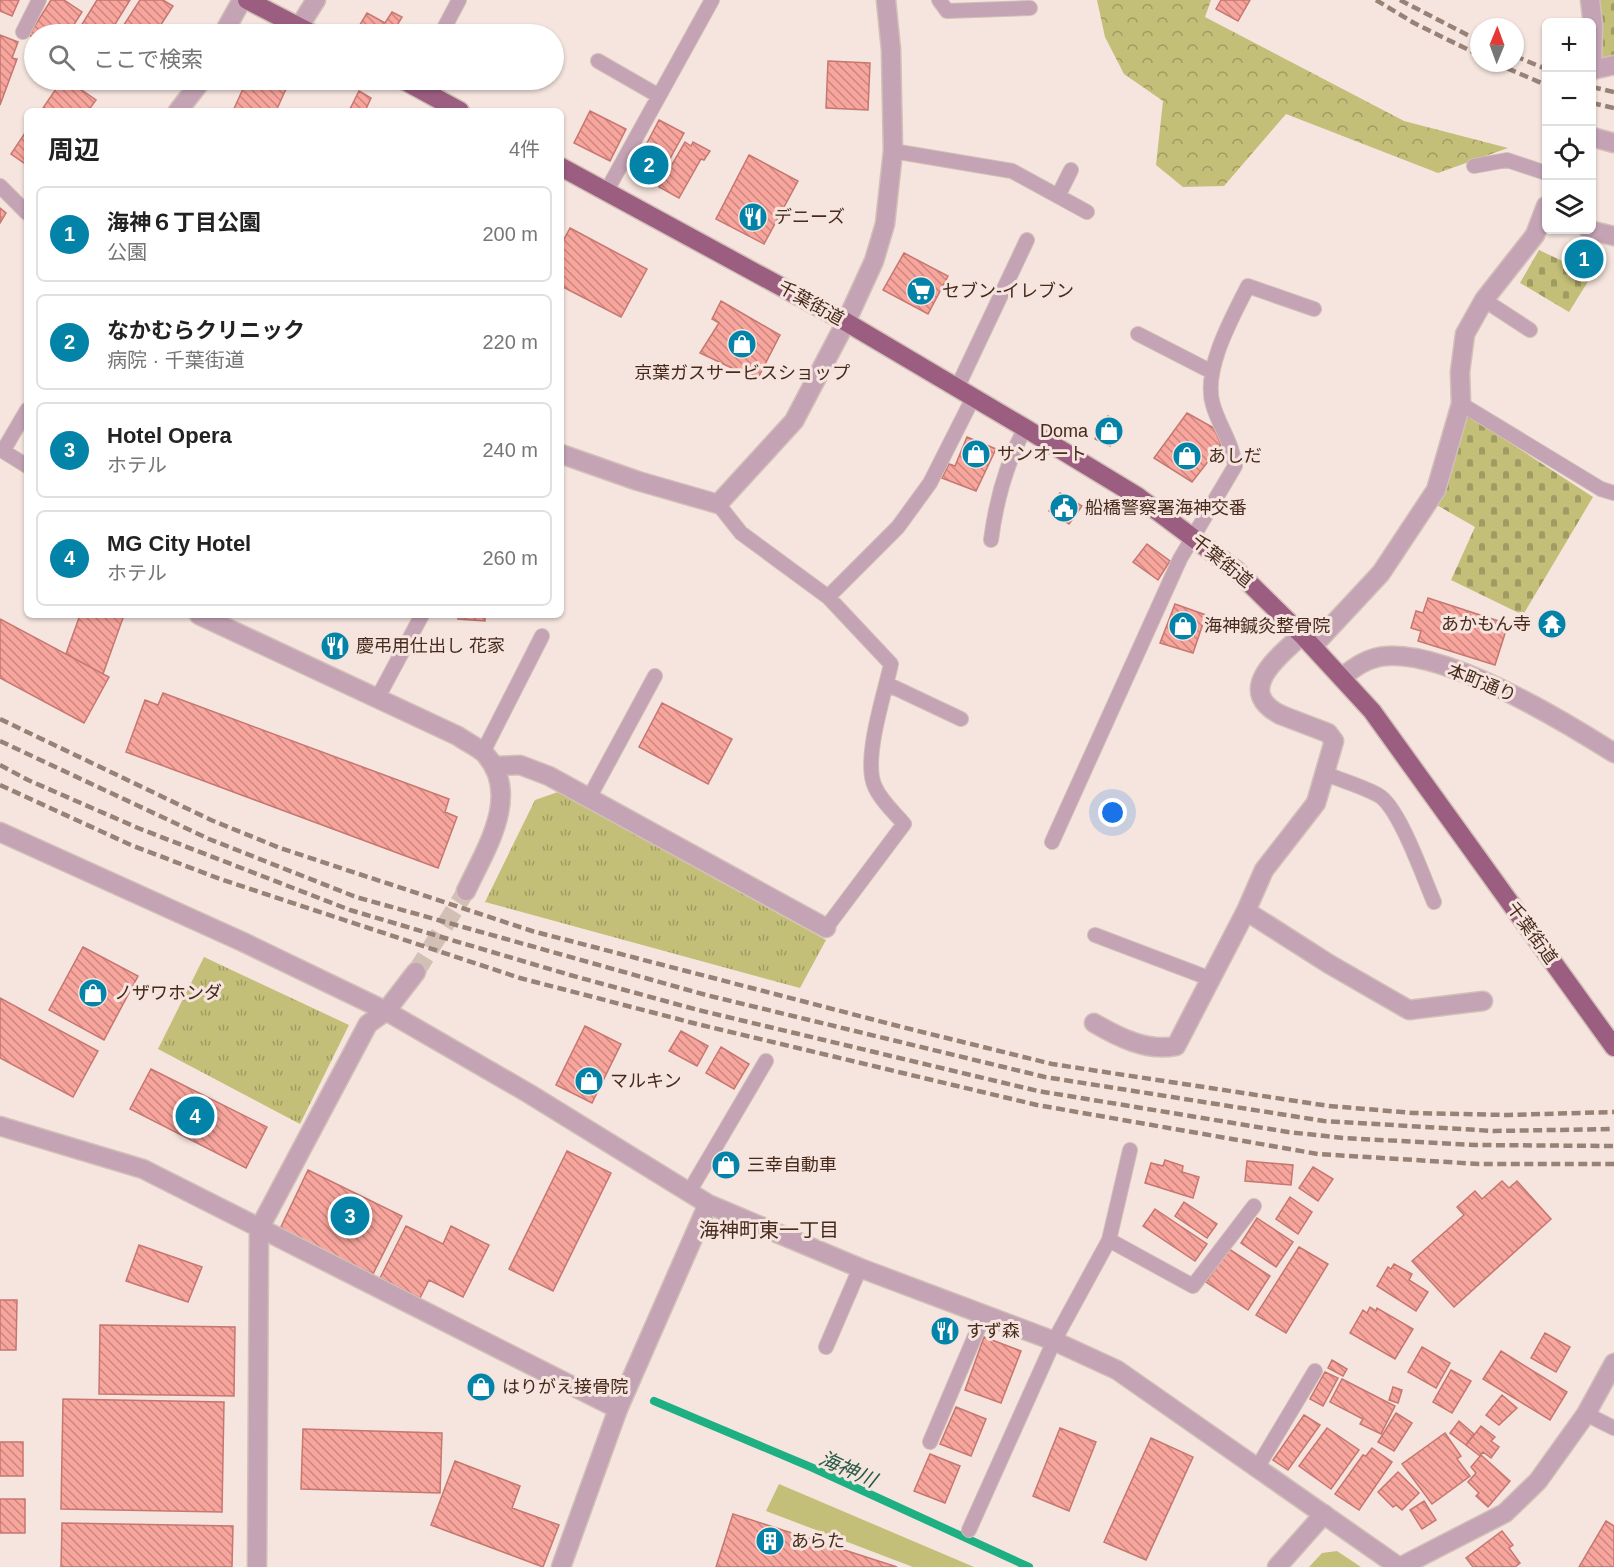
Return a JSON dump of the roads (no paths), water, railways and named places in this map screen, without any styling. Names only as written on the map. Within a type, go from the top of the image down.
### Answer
[{"type":"highway","points":[[247,0],[293,24]]},
{"type":"highway","points":[[426,90],[455,108]]},
{"type":"highway","name":"千葉街道","points":[[564,169],[846,322],[1025,428],[1137,496],[1236,570],[1342,676],[1372,711],[1614,1047]]},
{"type":"street","points":[[229,24],[242,0]]},
{"type":"street","points":[[308,24],[316,0]]},
{"type":"street","points":[[564,455],[638,481],[718,504],[794,421],[846,322],[874,261],[885,224],[892,151],[891,50],[887,0]]},
{"type":"street","points":[[1590,0],[1592,18]]},
{"type":"street","points":[[1596,68],[1614,65]]},
{"type":"street","points":[[180,108],[194,90]]},
{"type":"street","points":[[1596,138],[1614,143]]},
{"type":"street","points":[[1094,1023],[1133,1042],[1160,1048],[1176,1046],[1246,911],[1264,870],[1316,803],[1334,741],[1328,733],[1267,708],[1260,695],[1266,669],[1307,640],[1381,573],[1436,490],[1461,404],[1460,372],[1465,334],[1484,300],[1535,235],[1542,220]]},
{"type":"street","points":[[1596,232],[1614,236]]},
{"type":"street","points":[[205,618],[458,736],[489,759],[520,765],[549,776],[826,928]]},
{"type":"street","name":"本町通り","points":[[1342,676],[1358,664],[1385,656],[1419,659],[1449,668],[1518,697],[1614,753]]},
{"type":"street","points":[[466,891],[492,834],[501,804],[501,783],[489,759]]},
{"type":"street","points":[[0,832],[243,942],[386,1011],[528,1092],[708,1204],[860,1268],[1054,1341],[1117,1370],[1400,1567],[1505,1513],[1538,1481],[1586,1414],[1614,1363]]},
{"type":"street","points":[[1246,911],[1329,964],[1409,1010],[1483,1001]]},
{"type":"street","points":[[257,1567],[259,1229],[368,1024],[386,1011],[416,972]]},
{"type":"street","points":[[0,1126],[143,1169],[618,1409]]},
{"type":"street","points":[[561,1567],[618,1409],[708,1204]]},
{"type":"street","points":[[1277,1567],[1324,1514]]},
{"type":"lane","points":[[27,24],[39,0]]},
{"type":"lane","points":[[446,24],[459,0]]},
{"type":"lane","points":[[606,192],[712,0]]},
{"type":"lane","points":[[939,0],[946,11],[1030,8]]},
{"type":"lane","points":[[598,61],[659,96]]},
{"type":"lane","points":[[892,151],[1012,171],[1087,212]]},
{"type":"lane","points":[[1474,166],[1507,160],[1542,172]]},
{"type":"lane","points":[[1058,196],[1071,170]]},
{"type":"lane","points":[[0,186],[24,210]]},
{"type":"lane","points":[[957,388],[1027,240]]},
{"type":"lane","points":[[1052,842],[1180,560],[1235,466],[1234,450],[1223,433],[1212,402],[1212,372],[1230,323],[1248,286],[1314,309]]},
{"type":"lane","points":[[1484,300],[1530,330]]},
{"type":"lane","points":[[1138,334],[1212,372]]},
{"type":"lane","points":[[828,597],[898,527],[930,483],[973,398]]},
{"type":"lane","points":[[1461,404],[1601,489],[1614,493]]},
{"type":"lane","points":[[24,415],[3,451],[24,464]]},
{"type":"lane","points":[[991,540],[996,501],[1025,428]]},
{"type":"lane","points":[[718,504],[741,533],[828,597],[891,664],[873,751],[871,774],[874,786],[904,824],[826,928]]},
{"type":"lane","points":[[378,699],[420,618]]},
{"type":"lane","points":[[489,759],[542,636]]},
{"type":"lane","points":[[589,798],[655,676]]},
{"type":"lane","points":[[887,684],[961,719]]},
{"type":"lane","points":[[1326,774],[1380,795],[1392,809],[1434,902]]},
{"type":"lane","points":[[1095,935],[1211,979]]},
{"type":"lane","points":[[689,1192],[766,1061]]},
{"type":"lane","points":[[969,1530],[1054,1341],[1109,1240],[1130,1150]]},
{"type":"lane","points":[[1109,1240],[1193,1286],[1254,1206]]},
{"type":"lane","points":[[826,1347],[860,1268]]},
{"type":"lane","points":[[930,1442],[984,1315]]},
{"type":"lane","points":[[1257,1468],[1315,1371]]},
{"type":"lane","points":[[1586,1414],[1614,1428]]},
{"type":"waterway","name":"海神川","points":[[654,1401],[813,1468],[1029,1567]]},
{"type":"tunnel","points":[[416,972],[466,891]]},
{"type":"railway","points":[[1376,0],[1414,23],[1470,51]]},
{"type":"railway","points":[[1400,0],[1470,36]]},
{"type":"railway","points":[[1524,60],[1542,67]]},
{"type":"railway","points":[[1516,72],[1542,83]]},
{"type":"railway","points":[[1596,88],[1614,92]]},
{"type":"railway","points":[[1596,104],[1614,108]]},
{"type":"railway","points":[[0,719],[211,820],[280,848],[532,931],[1052,1064],[1329,1106],[1413,1113],[1508,1115],[1614,1112]]},
{"type":"railway","points":[[0,741],[209,839],[356,897],[706,995],[1045,1077],[1324,1121],[1494,1131],[1614,1129]]},
{"type":"railway","points":[[0,765],[28,780],[138,828],[350,910],[698,1010],[1038,1091],[1288,1132],[1343,1138],[1476,1145],[1614,1146]]},
{"type":"railway","points":[[0,785],[131,845],[220,879],[520,978],[697,1024],[1037,1105],[1318,1154],[1479,1164],[1614,1164]]},
{"type":"place","name":"なかむらクリニック","points":[[649,165]]},
{"type":"place","name":"デニーズ","points":[[753,217]]},
{"type":"place","name":"海神６丁目公園","points":[[1584,259]]},
{"type":"place","name":"セブン-イレブン","points":[[921,291]]},
{"type":"place","name":"京葉ガスサービスショップ","points":[[742,344]]},
{"type":"place","name":"Doma","points":[[1109,431]]},
{"type":"place","name":"サンオート","points":[[976,454]]},
{"type":"place","name":"あしだ","points":[[1187,456]]},
{"type":"place","name":"船橋警察署海神交番","points":[[1064,508]]},
{"type":"place","name":"あかもん寺","points":[[1552,624]]},
{"type":"place","name":"海神鍼灸整骨院","points":[[1183,626]]},
{"type":"place","name":"慶弔用仕出し 花家","points":[[335,646]]},
{"type":"place","name":"ノザワホンダ","points":[[93,993]]},
{"type":"place","name":"マルキン","points":[[589,1081]]},
{"type":"place","name":"MG City Hotel","points":[[195,1116]]},
{"type":"place","name":"三幸自動車","points":[[726,1165]]},
{"type":"place","name":"Hotel Opera","points":[[350,1216]]},
{"type":"place","name":"すず森","points":[[945,1331]]},
{"type":"place","name":"はりがえ接骨院","points":[[481,1387]]},
{"type":"place","name":"あらた","points":[[770,1541]]},
{"type":"district","name":"海神町東一丁目","points":[[769,1230]]}]
